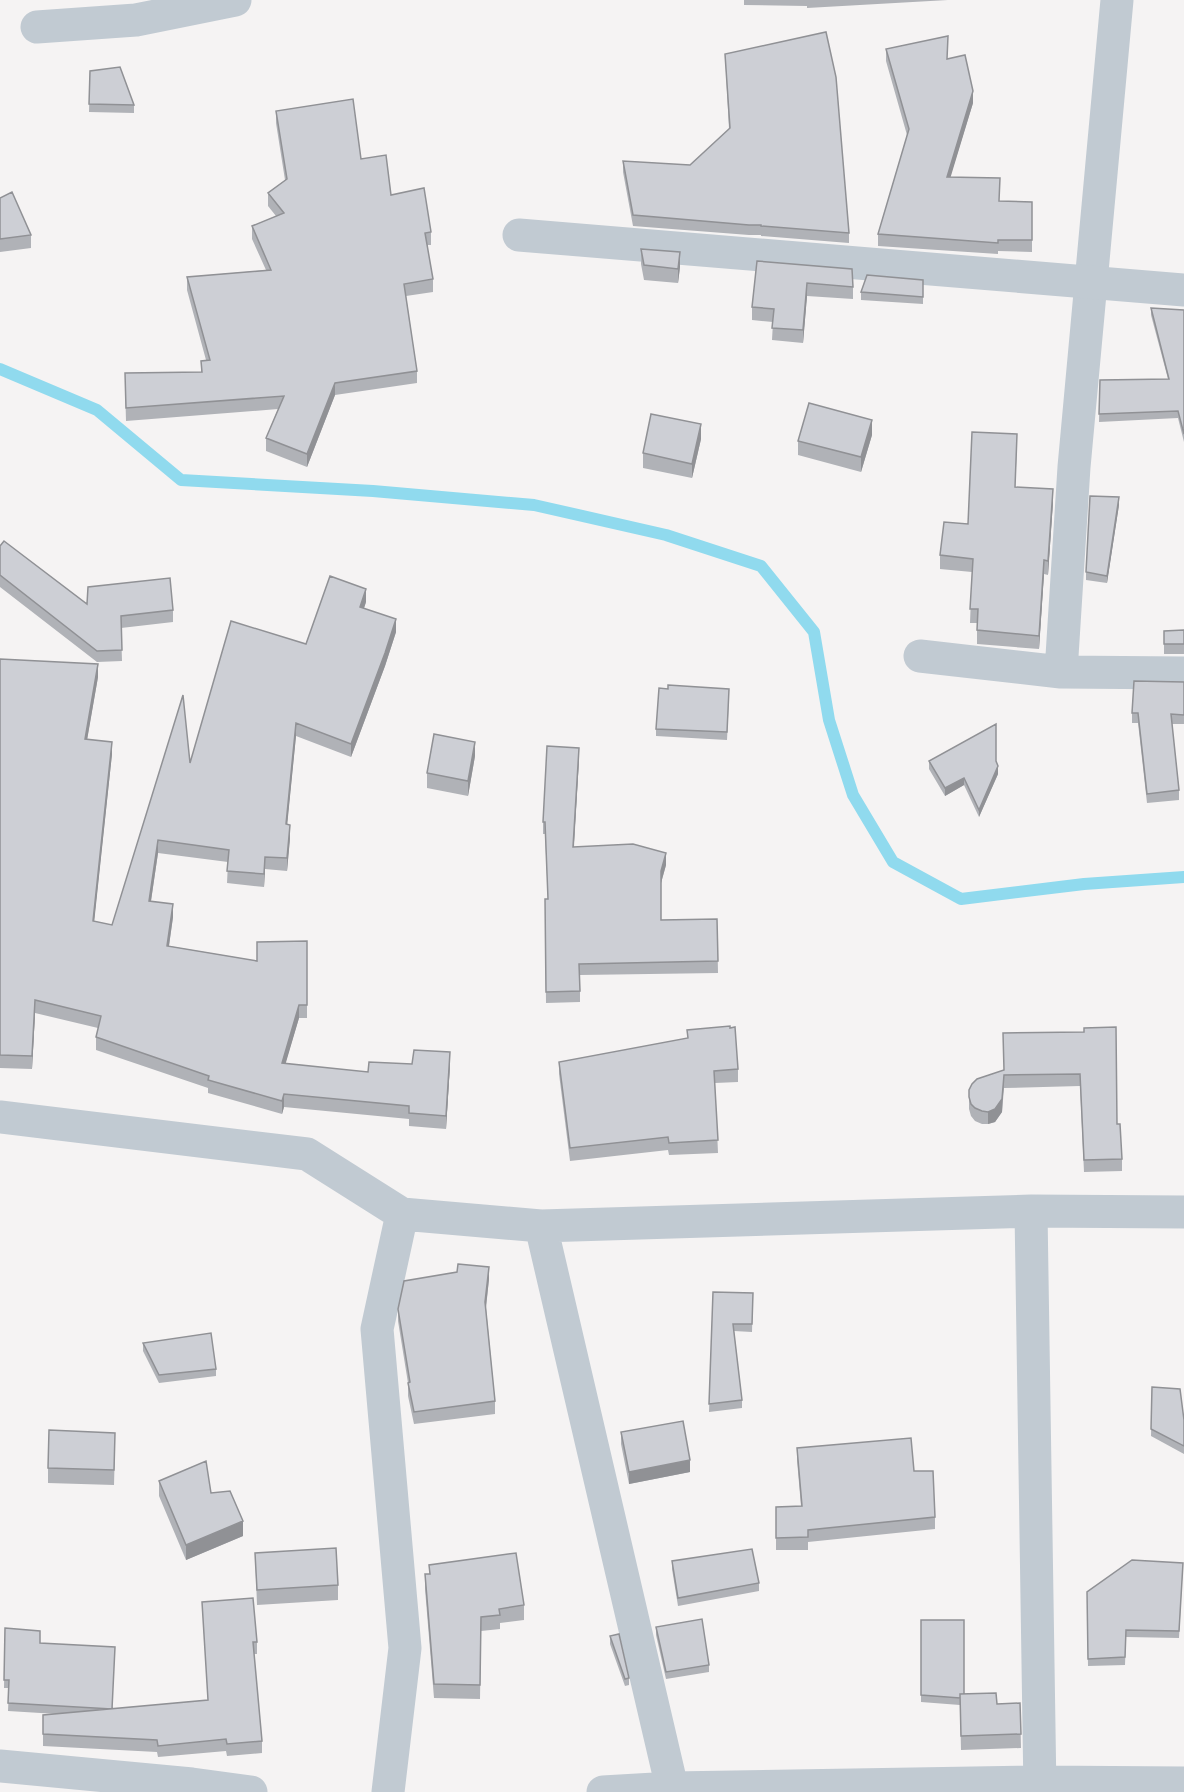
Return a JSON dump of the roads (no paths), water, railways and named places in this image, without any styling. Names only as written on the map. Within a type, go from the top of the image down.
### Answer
[{"type":"street","points":[[38,27],[136,20],[235,0]]},
{"type":"street","points":[[1061,672],[1074,467],[1117,0]]},
{"type":"street","points":[[519,234],[1184,290]]},
{"type":"street","points":[[920,657],[1061,672],[1184,673]]},
{"type":"street","points":[[0,1117],[307,1154],[402,1214],[541,1226],[1031,1211],[1184,1212]]},
{"type":"street","points":[[1031,1211],[1039,1787]]},
{"type":"street","points":[[388,1792],[405,1648],[377,1329],[402,1214]]},
{"type":"street","points":[[541,1226],[673,1790]]},
{"type":"street","points":[[0,1766],[192,1784],[251,1792]]},
{"type":"street","points":[[603,1792],[1184,1783]]},
{"type":"waterway","points":[[0,369],[97,410],[181,480],[373,491],[534,505],[666,535],[761,566],[814,632],[829,720],[853,795],[893,862],[961,899],[1084,884],[1184,877]]}]
